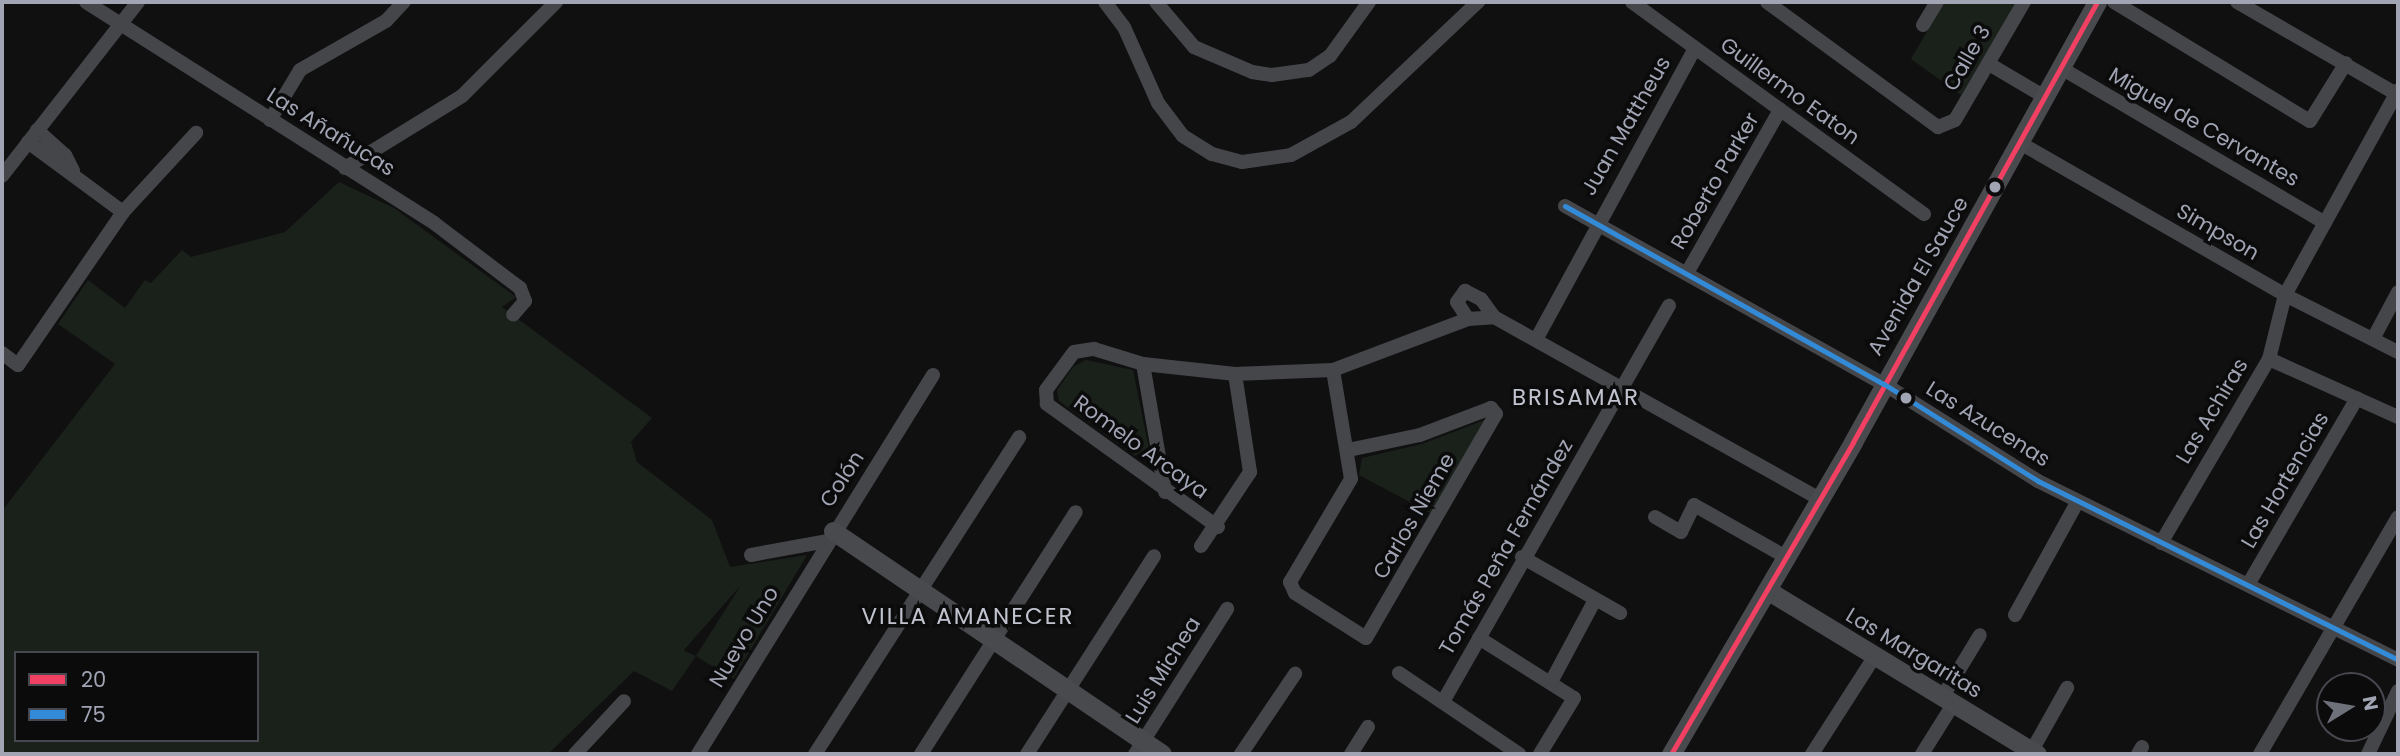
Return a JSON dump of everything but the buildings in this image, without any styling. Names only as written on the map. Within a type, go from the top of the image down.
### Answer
[{"type":"main road","name":"Avenida El Sauce","points":[[1671,754],[1820,499],[2097,2]]},
{"type":"main road","points":[[830,536],[919,590],[1067,690],[1139,748],[1162,754]]},
{"type":"main road","name":"Las Margaritas","points":[[1767,590],[2033,753]]},
{"type":"street","name":"Las Añañucas","points":[[86,2],[345,169],[434,223],[520,288],[525,301],[513,315]]},
{"type":"street","points":[[2,176],[138,2]]},
{"type":"street","points":[[270,120],[300,69],[386,20],[404,2]]},
{"type":"street","points":[[345,169],[462,96],[556,2]]},
{"type":"street","points":[[1105,2],[1124,27],[1158,103],[1183,136],[1212,154],[1242,162],[1290,155],[1351,122],[1478,2]]},
{"type":"street","points":[[1156,2],[1194,47],[1252,72],[1272,75],[1309,70],[1330,55],[1368,2]]},
{"type":"street","name":"Guillermo Eaton","points":[[1632,2],[1924,214]]},
{"type":"street","name":"Calle 3","points":[[1767,2],[1938,127],[1955,120],[2024,2]]},
{"type":"street","points":[[1923,25],[1937,2]]},
{"type":"street","points":[[2114,2],[2309,121],[2346,63]]},
{"type":"street","points":[[2237,2],[2398,93]]},
{"type":"street","name":"Juan Mattheus","points":[[1538,338],[1596,222],[1695,48]]},
{"type":"street","points":[[1989,64],[2045,97]]},
{"type":"street","name":"Miguel de Cervantes","points":[[2061,68],[2325,223]]},
{"type":"street","name":"Las Achiras","points":[[2161,543],[2269,359],[2285,295],[2398,93]]},
{"type":"street","name":"Roberto Parker","points":[[1687,273],[1780,110]]},
{"type":"street","points":[[2,353],[18,365],[123,212],[196,133]]},
{"type":"street","points":[[33,136],[123,212]]},
{"type":"street","name":"Simpson","points":[[2020,143],[2285,295],[2398,352]]},
{"type":"street","name":"Las Azucenas","points":[[1565,206],[1884,384],[2078,502],[2249,583],[2398,660]]},
{"type":"street","points":[[1468,319],[1457,302],[1465,291],[1481,299],[1493,317]]},
{"type":"street","points":[[2373,339],[2398,292]]},
{"type":"street","name":"Tomás Peña Fernández","points":[[1444,700],[1522,557],[1669,306]]},
{"type":"street","points":[[1165,492],[1143,364],[1235,374],[1333,370],[1468,319],[1493,317],[1538,338],[1820,499]]},
{"type":"street","name":"Romelo Arcaya","points":[[1143,364],[1094,349],[1074,352],[1043,397],[1165,492],[1218,527]]},
{"type":"street","points":[[2269,359],[2398,417]]},
{"type":"street","points":[[1333,370],[1348,450]]},
{"type":"street","points":[[1201,546],[1218,527],[1250,472],[1235,374]]},
{"type":"street","name":"Colón","points":[[751,555],[830,536],[933,375]]},
{"type":"street","name":"Las Hortencias","points":[[2249,583],[2357,398]]},
{"type":"street","name":"Carlos Nieme","points":[[1491,408],[1496,414],[1366,638],[1295,593],[1293,572],[1350,482],[1348,450],[1420,435],[1491,408]]},
{"type":"street","points":[[815,754],[1019,437]]},
{"type":"street","points":[[2015,615],[2078,502]]},
{"type":"street","points":[[1655,517],[1681,532],[1695,505],[1786,557]]},
{"type":"street","points":[[921,754],[991,638],[1076,512]]},
{"type":"street","points":[[2260,754],[2398,517]]},
{"type":"street","name":"Nuevo Uno","points":[[698,754],[830,536]]},
{"type":"street","points":[[1027,754],[1154,556]]},
{"type":"street","points":[[1522,557],[1620,613]]},
{"type":"street","points":[[1551,682],[1595,600]]},
{"type":"street","name":"Luis Michea","points":[[1139,748],[1227,609]]},
{"type":"street","points":[[1922,754],[1980,635]]},
{"type":"street","points":[[1479,638],[1574,698],[1540,754]]},
{"type":"street","points":[[1812,754],[1875,656]]},
{"type":"street","points":[[1399,673],[1444,700],[1520,754]]},
{"type":"street","points":[[1241,754],[1295,674]]},
{"type":"street","points":[[2033,753],[2067,688]]},
{"type":"street","points":[[2368,754],[2398,691]]},
{"type":"street","points":[[576,754],[624,701]]},
{"type":"street","points":[[1351,754],[1368,727]]},
{"type":"shaded area","points":[[1944,2],[2017,2],[1961,95],[1911,59]]},
{"type":"shaded area","points":[[339,182],[394,208],[516,297],[502,307],[652,418],[631,442],[637,462],[712,520],[730,567],[807,555],[733,679],[696,656],[672,691],[634,671],[548,754],[2,754],[2,511],[115,364],[58,324],[88,280],[125,308],[145,280],[151,283],[182,250],[191,257],[285,232]],"holes":[[[741,585],[696,656],[684,650]]]},
{"type":"shaded area","points":[[1086,360],[1133,370],[1149,449],[1137,457],[1059,401],[1057,390],[1074,366]]},
{"type":"shaded area","points":[[1485,420],[1434,515],[1359,475],[1362,458],[1422,444]]},
{"type":"transit line","name":"20","points":[[1671,754],[1853,442],[2097,2]]},
{"type":"transit line","name":"75","points":[[1565,206],[1884,384],[2038,481],[2398,660]]},
{"type":"district","name":"BRISAMAR","points":[[1576,397]]},
{"type":"district","name":"VILLA AMANECER","points":[[968,616]]}]
